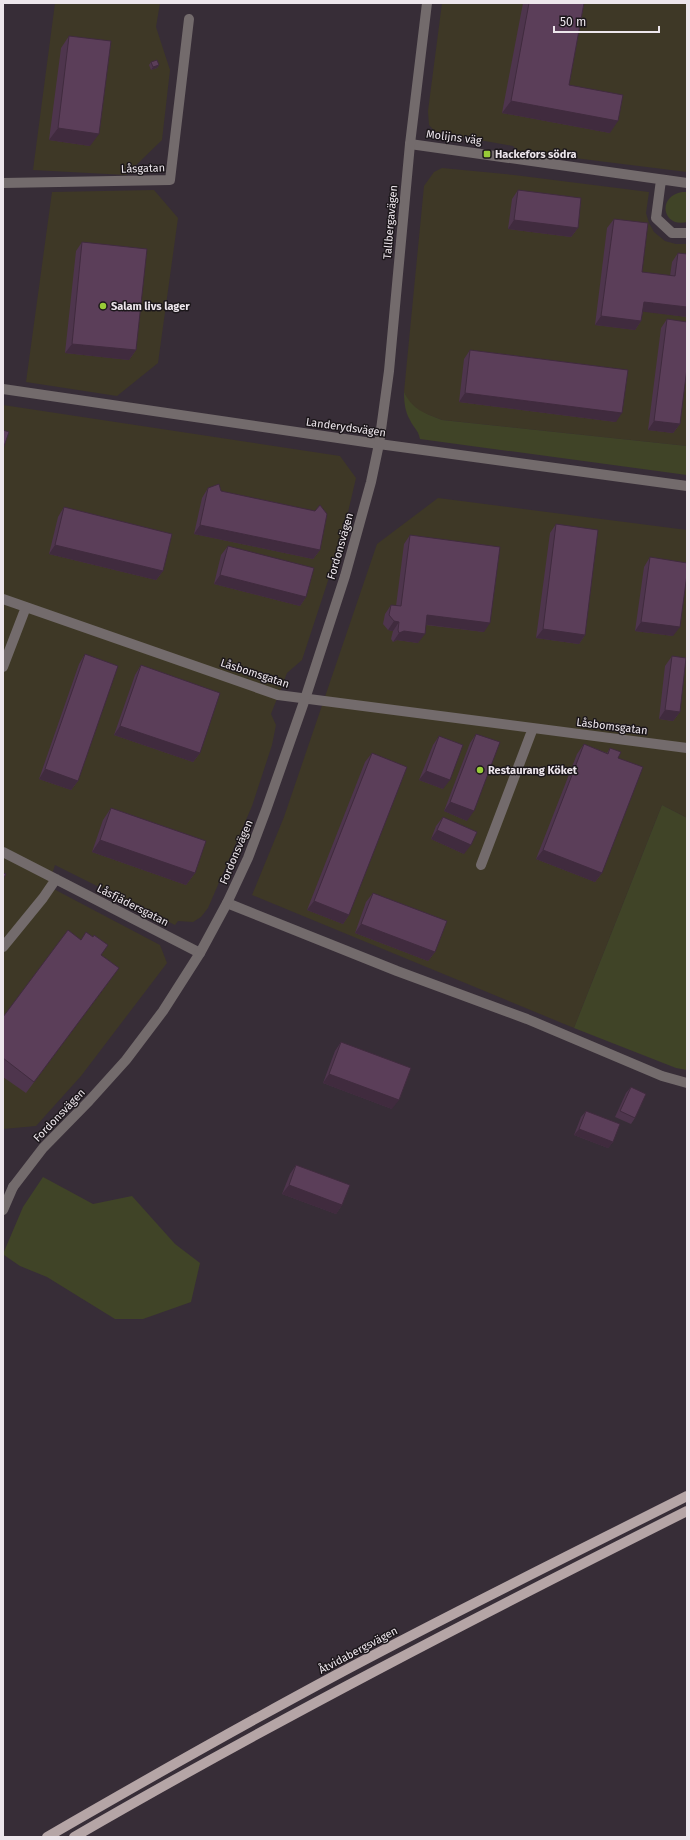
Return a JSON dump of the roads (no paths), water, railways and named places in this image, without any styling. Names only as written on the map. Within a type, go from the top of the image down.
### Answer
[{"type":"main road","name":"Åtvidabergsvägen","points":[[47,1837],[140,1783],[336,1676],[527,1576],[687,1496]]},
{"type":"main road","points":[[74,1837],[220,1754],[427,1644],[534,1588],[687,1512]]},
{"type":"street","name":"Tallbergavägen","points":[[379,444],[389,371],[410,144],[427,3]]},
{"type":"street","name":"Låsgatan","points":[[3,183],[170,180],[189,19]]},
{"type":"street","name":"Molijns väg","points":[[410,144],[687,183]]},
{"type":"street","points":[[661,180],[656,218],[672,233],[687,233]]},
{"type":"street","name":"Landerydsvägen","points":[[3,389],[379,444],[687,486]]},
{"type":"street","name":"Fordonsvägen","points":[[3,1210],[13,1187],[43,1148],[89,1101],[126,1060],[163,1011],[200,953],[227,903],[248,858],[305,699],[345,576],[371,482],[379,444]]},
{"type":"street","name":"Låsbomsgatan","points":[[3,599],[278,695],[687,748]]},
{"type":"street","points":[[3,667],[26,607]]},
{"type":"street","points":[[482,865],[533,728]]},
{"type":"street","name":"Låsfjädersgatan","points":[[3,852],[200,953]]},
{"type":"street","points":[[3,947],[43,898],[56,879]]},
{"type":"street","points":[[227,903],[397,971],[527,1019],[662,1076],[687,1083]]},
{"type":"place","name":"Hackefors södra","points":[[487,154]]},
{"type":"place","name":"Salam livs lager","points":[[103,306]]},
{"type":"place","name":"Restaurang Köket","points":[[480,770]]}]
